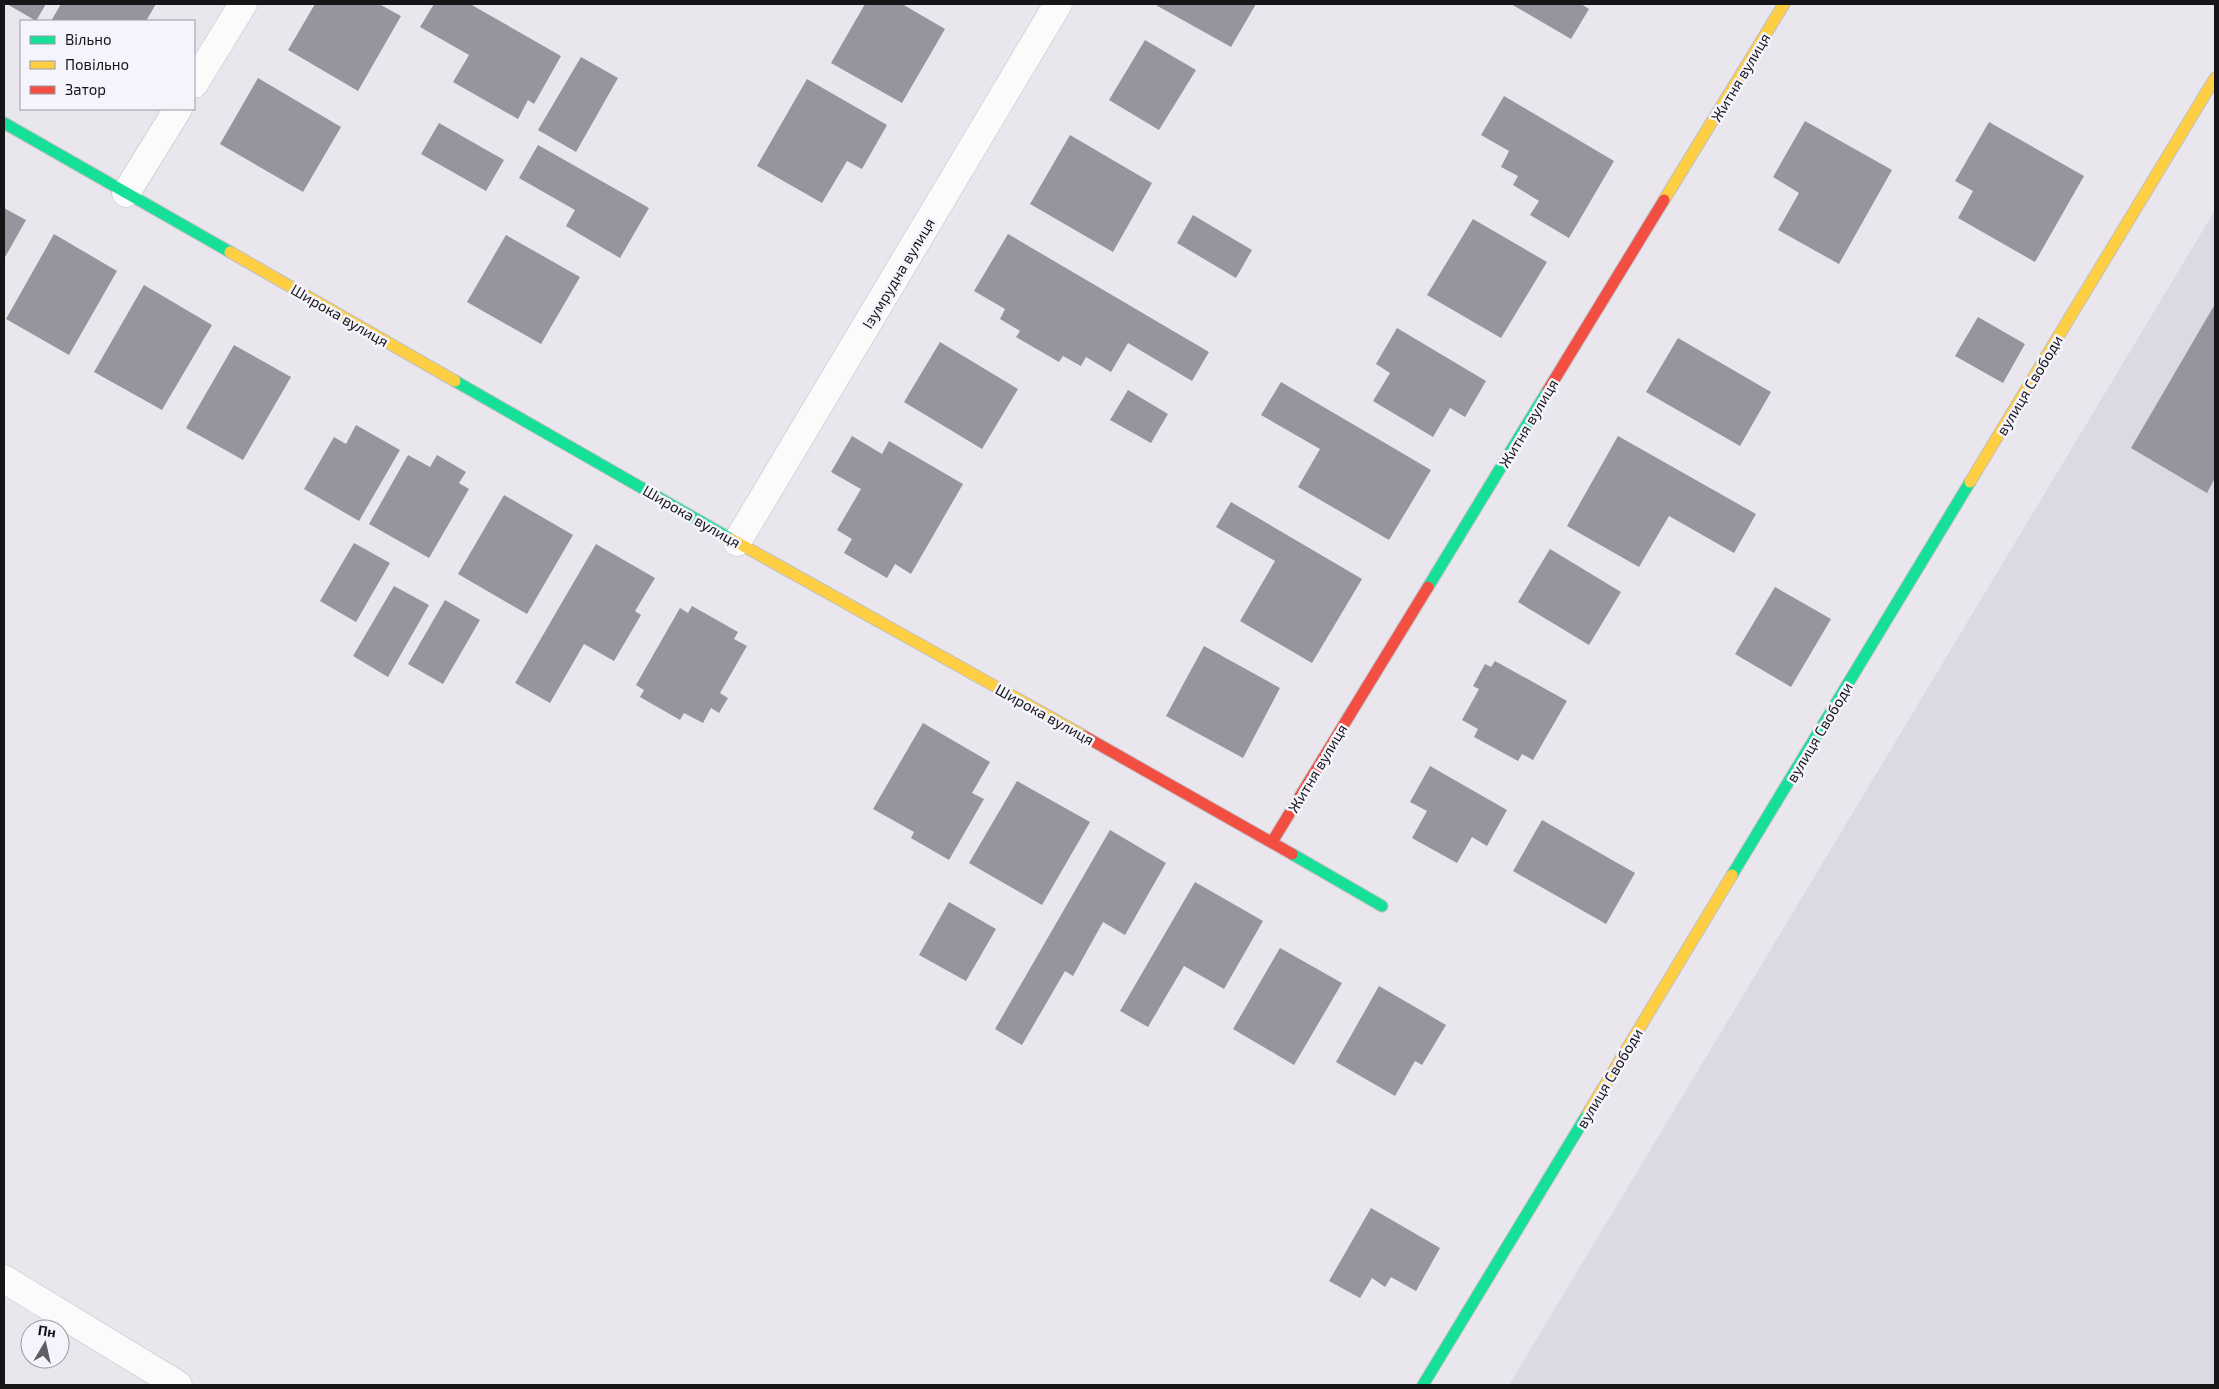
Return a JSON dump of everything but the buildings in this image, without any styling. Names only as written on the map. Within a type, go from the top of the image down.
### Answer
[{"type":"street","points":[[195,82],[243,4]]},
{"type":"street","name":"Ізумрудна вулиця","points":[[737,542],[1058,4]]},
{"type":"street","name":"Житня вулиця","points":[[1272,842],[1784,4]]},
{"type":"street","name":"вулиця Свободи","points":[[1424,1385],[2215,78]]},
{"type":"street","points":[[126,193],[177,110]]},
{"type":"street","name":"Широка вулиця","points":[[4,123],[737,542],[1272,842],[1382,906]]},
{"type":"street","points":[[4,1280],[178,1385]]},
{"type":"shaded area","points":[[2215,210],[2215,1385],[1509,1385]]},
{"type":"traffic: fast","points":[[4,123],[230,252]]},
{"type":"traffic: fast","points":[[455,381],[731,539]]},
{"type":"traffic: fast","points":[[1428,587],[1548,390]]},
{"type":"traffic: fast","points":[[1732,875],[1970,482]]},
{"type":"traffic: fast","points":[[1292,854],[1382,906]]},
{"type":"traffic: fast","points":[[1423,1385],[1588,1113]]},
{"type":"traffic: slow","points":[[1664,200],[1784,4]]},
{"type":"traffic: slow","points":[[1970,482],[2215,78]]},
{"type":"traffic: slow","points":[[230,252],[455,381]]},
{"type":"traffic: slow","points":[[731,539],[1084,736]]},
{"type":"traffic: slow","points":[[1588,1113],[1732,875]]},
{"type":"traffic: jam","points":[[1548,390],[1664,200]]},
{"type":"traffic: jam","points":[[1272,842],[1428,587]]},
{"type":"traffic: jam","points":[[1084,736],[1292,854]]}]
